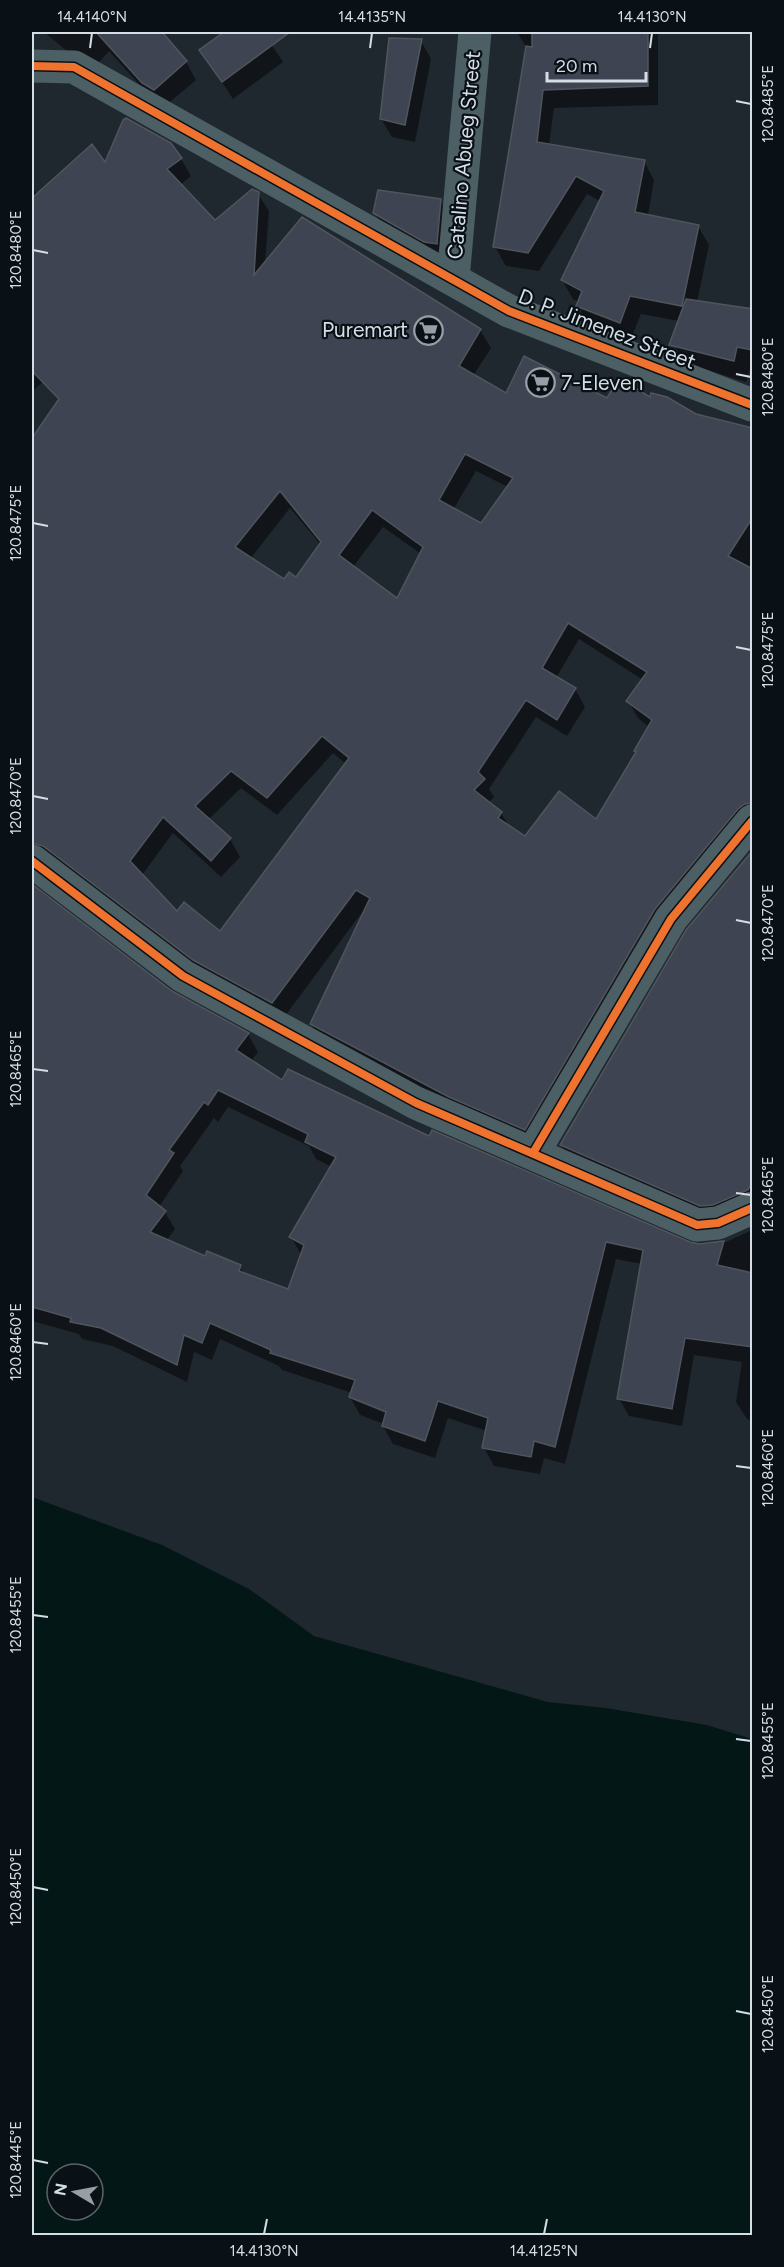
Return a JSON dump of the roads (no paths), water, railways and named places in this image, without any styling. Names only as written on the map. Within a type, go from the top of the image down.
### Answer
[{"type":"street","name":"Catalino Abueg Street","points":[[453,279],[475,32]]},
{"type":"street","name":"D. P. Jimenez Street","points":[[32,66],[74,67],[509,311],[753,405]]},
{"type":"street","points":[[533,1153],[671,919],[753,822]]},
{"type":"street","points":[[32,861],[183,976],[416,1103],[698,1225],[718,1223],[753,1208]]},
{"type":"place","name":"Puremart","points":[[429,330]]},
{"type":"place","name":"7-Eleven","points":[[540,383]]}]
